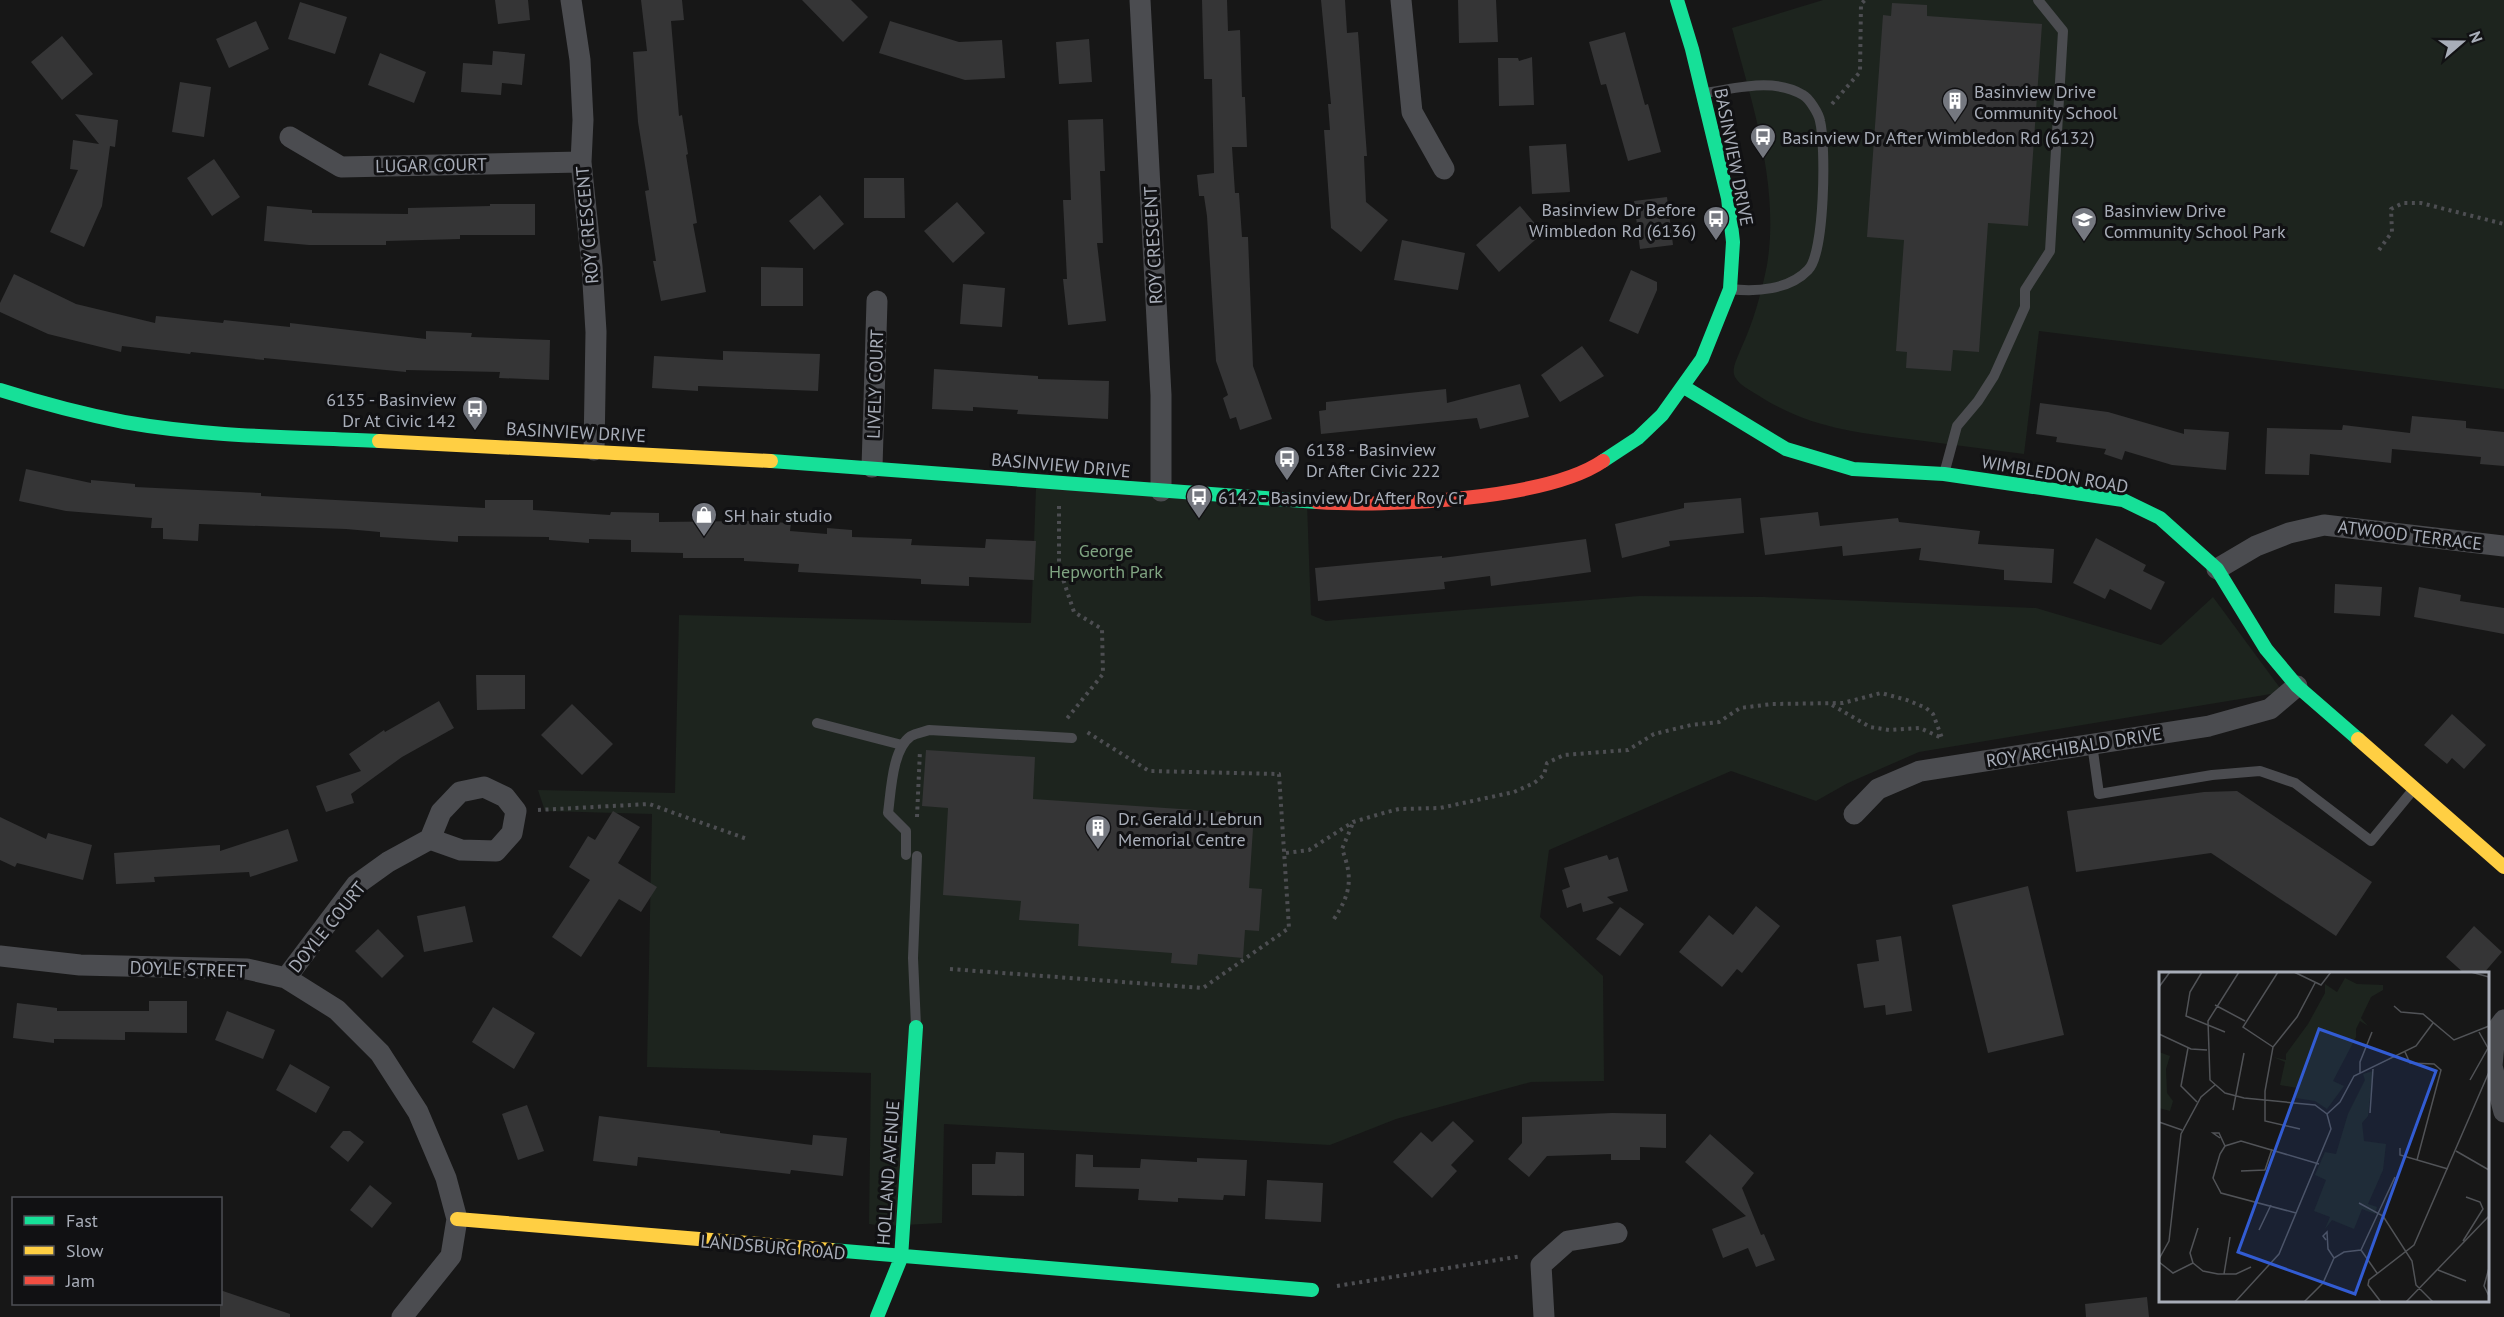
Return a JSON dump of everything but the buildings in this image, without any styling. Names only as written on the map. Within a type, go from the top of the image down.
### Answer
[{"type":"street","name":"ROY CRESCENT","points":[[571,0],[580,60],[583,120],[581,162],[592,266],[596,332],[594,450]]},
{"type":"street","name":"ROY CRESCENT","points":[[1140,0],[1161,396],[1161,491]]},
{"type":"street","points":[[1401,0],[1412,112],[1444,169]]},
{"type":"street","name":"BASINVIEW DRIVE","points":[[0,390],[50,406],[126,422],[227,434],[594,450],[872,467],[1349,504],[1518,491],[1555,482],[1595,467],[1638,438],[1662,416],[1702,359],[1730,289],[1733,242],[1728,198],[1704,93],[1677,0]]},
{"type":"street","name":"LUGAR COURT","points":[[290,137],[341,167],[581,162]]},
{"type":"street","name":"LIVELY COURT","points":[[872,467],[877,301]]},
{"type":"street","name":"WIMBLEDON ROAD","points":[[1684,387],[1786,449],[1853,470],[1944,474],[2123,500],[2160,519],[2217,569],[2266,649],[2297,686],[2504,867]]},
{"type":"street","name":"ATWOOD TERRACE","points":[[2217,569],[2256,546],[2289,533],[2324,525],[2504,546]]},
{"type":"street","name":"ROY ARCHIBALD DRIVE","points":[[1854,814],[1878,789],[1920,771],[2209,726],[2270,710],[2297,686]]},
{"type":"street","points":[[484,787],[505,797],[516,812],[512,833],[496,851],[461,849],[430,839],[441,812],[460,792],[484,787]]},
{"type":"street","name":"DOYLE COURT","points":[[286,978],[356,885],[388,862],[430,839]]},
{"type":"street","name":"DOYLE STREET","points":[[0,956],[80,965],[247,969],[286,978],[337,1010],[380,1053],[418,1112],[446,1178],[457,1219]]},
{"type":"street","points":[[2504,1020],[2495,1032],[2492,1066],[2504,1112]]},
{"type":"street","name":"HOLLAND AVENUE","points":[[877,1317],[900,1257],[916,1027]]},
{"type":"street","points":[[402,1317],[451,1256],[457,1219]]},
{"type":"street","name":"LANDSBURG ROAD","points":[[457,1219],[1312,1290]]},
{"type":"street","points":[[1544,1317],[1541,1265],[1568,1241],[1617,1233]]},
{"type":"lane","points":[[1944,474],[1957,426],[1978,401],[1994,375],[2025,307],[2025,290],[2050,251],[2063,31],[2038,0]]},
{"type":"lane","points":[[1704,93],[1767,84],[1804,95],[1820,118],[1824,146],[1823,187],[1817,245],[1810,269],[1788,284],[1753,292],[1730,289]]},
{"type":"lane","points":[[817,723],[902,745]]},
{"type":"lane","points":[[916,1027],[911,856],[906,831],[888,813],[897,756],[902,745],[912,735],[929,730],[1072,738]]},
{"type":"lane","points":[[2092,744],[2099,794],[2212,776],[2260,771],[2295,783],[2371,841],[2415,787]]},
{"type":"path","points":[[1820,118],[1860,72],[1861,4],[1865,0]]},
{"type":"path","points":[[2379,250],[2392,232],[2391,209],[2403,203],[2440,207],[2504,224]]},
{"type":"path","points":[[1054,737],[1103,674],[1102,629],[1074,612],[1059,567],[1059,483]]},
{"type":"path","points":[[1286,853],[1309,850],[1353,822],[1399,809],[1440,808],[1522,790],[1544,775],[1547,763],[1564,755],[1628,750],[1654,734],[1691,725],[1719,722],[1740,708],[1772,704],[1832,704],[1843,704],[1881,693],[1907,700],[1933,714],[1942,738],[1920,728],[1889,730],[1870,727],[1832,704]]},
{"type":"path","points":[[1066,719],[1076,725]]},
{"type":"path","points":[[950,969],[1203,988],[1288,928],[1286,853],[1279,774],[1149,771],[1085,731]]},
{"type":"path","points":[[516,812],[649,804],[747,839]]},
{"type":"path","points":[[1334,919],[1342,907],[1350,884],[1347,862],[1342,849],[1353,822]]},
{"type":"path","points":[[1312,1290],[1523,1256]]},
{"type":"green space","name":"Basinview Drive Community School Park","points":[[1823,0],[2504,0],[2504,389],[2039,331],[2024,454],[1873,435],[1814,422],[1775,405],[1742,385],[1734,374],[1735,364],[1753,319],[1767,265],[1770,205],[1762,145],[1732,28]]},
{"type":"green space","name":"George Hepworth Park","points":[[1036,488],[1307,503],[1311,615],[1326,621],[1639,596],[1764,597],[2036,608],[2161,645],[2213,597],[2283,692],[1919,752],[1848,783],[1816,801],[1731,771],[1549,850],[1540,917],[1603,976],[1604,1081],[1531,1082],[1396,1119],[1330,1145],[944,1124],[942,1223],[885,1226],[869,1224],[871,1073],[647,1067],[652,814],[545,811],[538,790],[675,793],[679,615],[1031,623]]},
{"type":"traffic: fast","points":[[1603,461],[1638,438],[1662,415],[1702,359],[1730,289],[1733,242],[1728,198],[1692,49],[1677,0]]},
{"type":"traffic: fast","points":[[1684,387],[1786,449],[1853,469],[1944,474],[2123,500],[2160,518],[2217,569],[2266,649],[2297,686],[2358,739]]},
{"type":"traffic: fast","points":[[0,390],[77,412],[156,427],[251,436],[379,441]]},
{"type":"traffic: fast","points":[[771,461],[1317,502]]},
{"type":"traffic: fast","points":[[877,1317],[901,1258],[916,1027]]},
{"type":"traffic: fast","points":[[832,1250],[1312,1290]]},
{"type":"traffic: slow","points":[[379,441],[771,461]]},
{"type":"traffic: slow","points":[[2358,739],[2504,867]]},
{"type":"traffic: slow","points":[[457,1219],[832,1250]]},
{"type":"traffic: jam","points":[[1317,502],[1423,502],[1506,492],[1544,485],[1577,474],[1603,461]]},
{"type":"place","name":"Basinview Drive Community School","points":[[1955,124]]},
{"type":"place","name":"Basinview Dr After Wimbledon Rd (6132)","points":[[1763,160]]},
{"type":"place","name":"Basinview Dr Before Wimbledon Rd (6136)","points":[[1716,242]]},
{"type":"place","name":"Basinview Drive Community School Park","points":[[2084,243]]},
{"type":"place","name":"6135 - Basinview Dr At Civic 142","points":[[475,432]]},
{"type":"place","name":"6138 - Basinview Dr After Civic 222","points":[[1287,482]]},
{"type":"place","name":"6142 - Basinview Dr After Roy Cr","points":[[1199,520]]},
{"type":"place","name":"SH hair studio","points":[[704,538]]},
{"type":"place","name":"Dr. Gerald J. Lebrun Memorial Centre","points":[[1098,851]]}]
